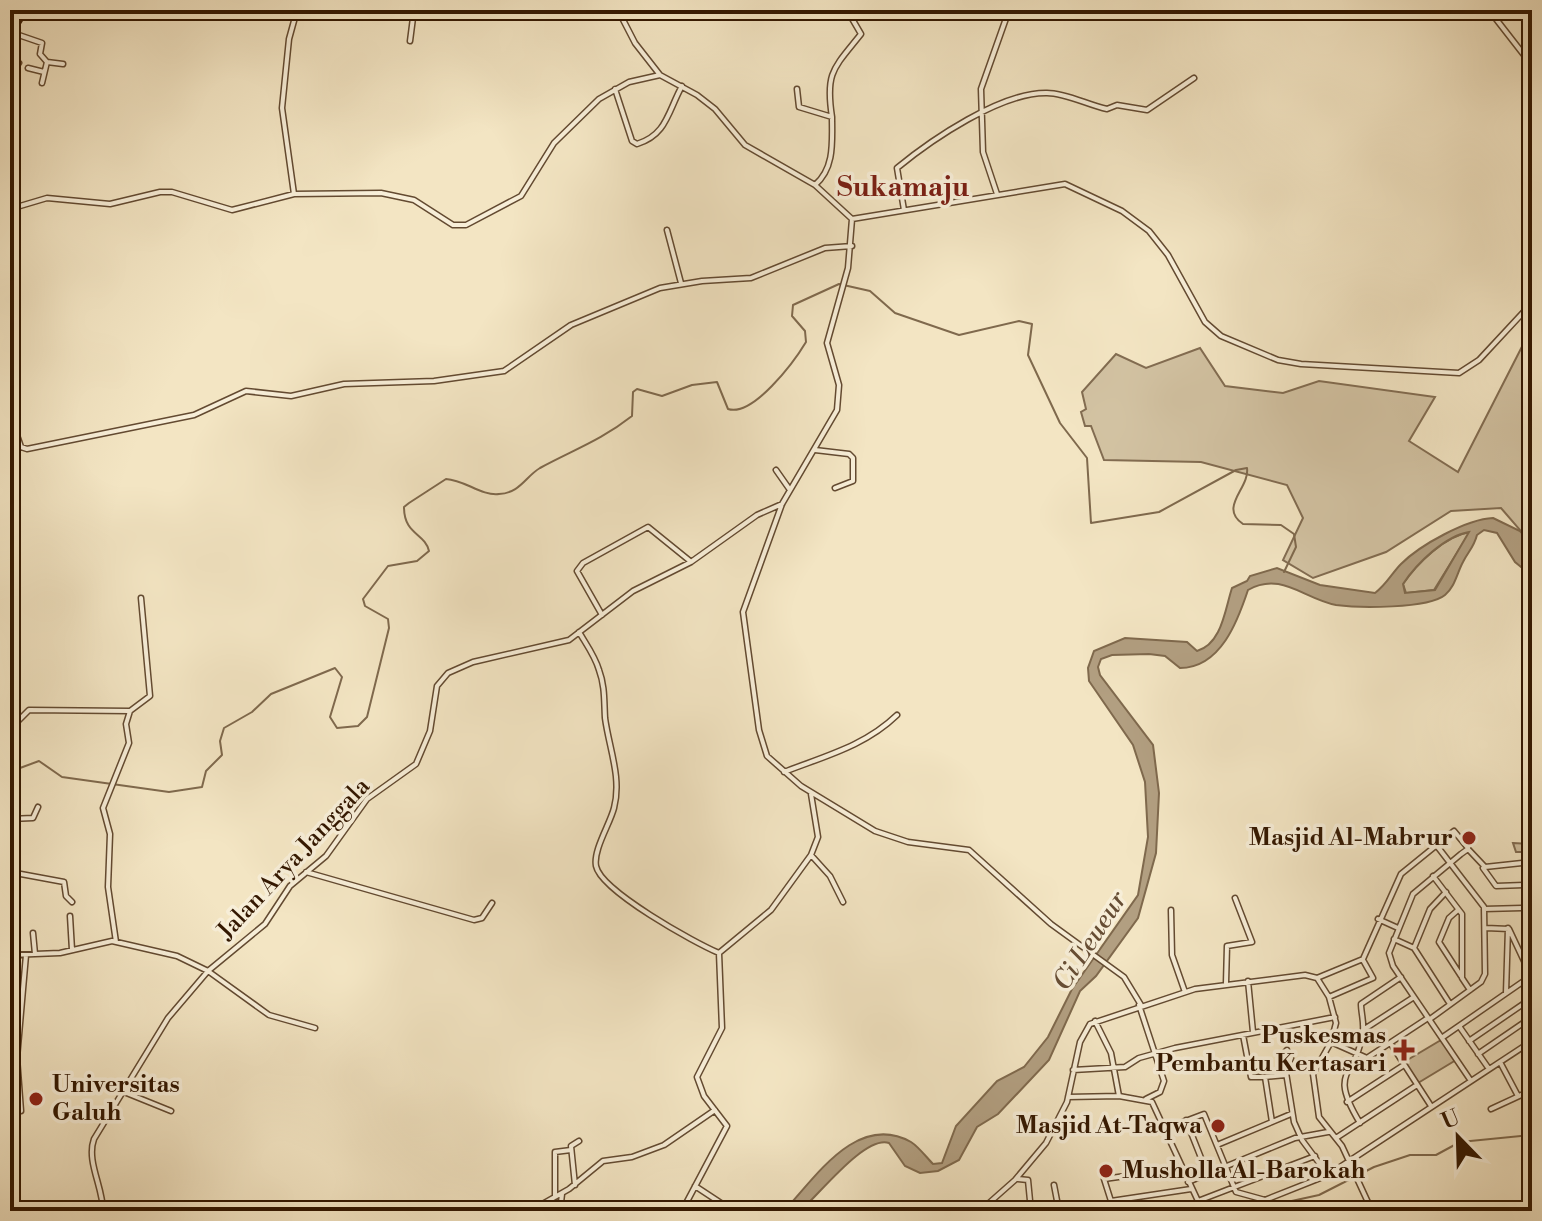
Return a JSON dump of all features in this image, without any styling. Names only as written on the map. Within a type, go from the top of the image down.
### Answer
[{"type":"highway","points":[[10,32],[12,20],[24,10]]},
{"type":"street","points":[[294,194],[282,118],[289,39],[297,10]]},
{"type":"street","points":[[410,41],[414,10]]},
{"type":"street","points":[[618,10],[635,43],[660,75],[715,109],[745,145],[815,185],[852,219],[852,246],[827,349],[839,385],[839,402],[815,450],[782,504],[748,598],[743,625],[759,730],[767,756],[801,786],[892,838],[969,850],[1029,905],[1130,984],[1140,1005],[1165,1084],[1160,1092],[1146,1099]]},
{"type":"street","points":[[815,185],[826,175],[830,161],[832,117],[828,90],[831,73],[861,34],[847,10]]},
{"type":"street","points":[[997,194],[983,152],[980,113],[983,81],[1009,10]]},
{"type":"street","points":[[1489,10],[1524,55],[1532,59]]},
{"type":"street","points":[[10,32],[41,42],[40,55],[47,62],[63,64]]},
{"type":"street","points":[[10,60],[19,63]]},
{"type":"street","points":[[42,83],[47,62]]},
{"type":"street","points":[[28,68],[44,72]]},
{"type":"street","points":[[10,209],[47,198],[110,204],[172,192],[232,210],[294,194],[397,194],[414,200],[453,225],[466,225],[521,196],[554,143],[578,117],[615,89],[660,75]]},
{"type":"street","points":[[904,210],[897,168],[918,150],[980,113],[1047,93],[1107,109],[1117,105],[1147,110],[1194,78]]},
{"type":"street","points":[[615,89],[632,141],[637,144],[655,137],[665,127],[682,86]]},
{"type":"street","points":[[797,89],[798,106],[832,117]]},
{"type":"street","points":[[852,219],[1059,183],[1122,211],[1159,242],[1212,330],[1278,360],[1459,373],[1479,360],[1532,303]]},
{"type":"street","points":[[667,230],[681,283]]},
{"type":"street","points":[[10,452],[21,447],[194,415],[246,391],[291,396],[344,384],[434,381],[504,371],[579,321],[681,283],[751,278],[825,248],[852,246]]},
{"type":"street","points":[[10,415],[21,447]]},
{"type":"street","points":[[815,450],[852,456],[853,481],[835,488]]},
{"type":"street","points":[[776,470],[790,490]]},
{"type":"street","name":"Jalan Arya Janggala","points":[[10,955],[72,950],[116,942],[177,956],[208,971],[265,924],[290,886],[326,856],[367,799],[416,764],[430,731],[437,686],[448,673],[473,662],[553,645],[579,632],[650,581],[691,562],[757,515],[782,504]]},
{"type":"street","points":[[602,615],[577,571],[583,563],[648,527],[691,562]]},
{"type":"street","points":[[116,942],[108,887],[110,834],[103,808],[129,743],[126,724],[130,711],[152,692],[146,662],[141,598]]},
{"type":"street","points":[[579,632],[599,667],[605,689],[605,718],[616,781],[614,808],[597,857],[597,869],[607,882],[652,917],[682,936],[719,953]]},
{"type":"street","points":[[10,729],[22,713],[33,710],[130,711]]},
{"type":"street","points":[[784,772],[843,752],[878,732],[897,715]]},
{"type":"street","points":[[719,953],[771,910],[811,855],[818,837],[812,792]]},
{"type":"street","points":[[10,819],[33,818],[38,807]]},
{"type":"street","points":[[980,1211],[1016,1179],[1046,1143],[1068,1097],[1082,1034],[1095,1021],[1140,1005],[1226,983],[1305,975],[1317,978],[1363,959],[1378,919],[1401,874],[1455,831],[1496,886],[1524,885]]},
{"type":"street","points":[[1331,1042],[1367,1058],[1450,1004],[1484,977],[1484,909],[1437,846]]},
{"type":"street","points":[[1468,849],[1415,891],[1398,928],[1389,958],[1471,1081]]},
{"type":"street","points":[[811,855],[830,876],[843,902]]},
{"type":"street","points":[[1482,866],[1522,863]]},
{"type":"street","points":[[10,872],[64,882],[66,896],[72,902]]},
{"type":"street","points":[[306,872],[474,920],[482,918],[492,903]]},
{"type":"street","points":[[1433,876],[1459,909],[1464,923],[1462,978]]},
{"type":"street","points":[[1414,948],[1430,909],[1446,892]]},
{"type":"street","points":[[1226,983],[1227,946],[1252,942],[1235,898]]},
{"type":"street","points":[[1484,909],[1522,908]]},
{"type":"street","points":[[1459,909],[1449,918],[1439,942],[1470,990]]},
{"type":"street","points":[[1171,910],[1172,955],[1185,992]]},
{"type":"street","points":[[70,916],[72,950]]},
{"type":"street","points":[[1378,919],[1398,928]]},
{"type":"street","points":[[1485,928],[1508,928]]},
{"type":"street","points":[[1443,1037],[1532,977],[1508,928]]},
{"type":"street","points":[[1506,993],[1508,928]]},
{"type":"street","points":[[33,933],[35,954]]},
{"type":"street","points":[[1394,939],[1414,948],[1450,1004]]},
{"type":"street","points":[[682,1211],[726,1128],[700,1088],[697,1077],[722,1028],[719,953]]},
{"type":"street","points":[[21,1111],[18,1068],[26,955]]},
{"type":"street","points":[[1329,997],[1373,978],[1363,959]]},
{"type":"street","points":[[103,1211],[102,1189],[91,1153],[95,1137],[168,1018],[208,971],[269,1015],[315,1028]]},
{"type":"street","points":[[1360,1123],[1347,1102],[1344,1077],[1363,1030],[1362,1003],[1401,977]]},
{"type":"street","points":[[1317,978],[1329,997],[1335,1017],[1331,1042],[1313,1074],[1320,1120],[1336,1138],[1350,1162],[1372,1211]]},
{"type":"street","points":[[1248,981],[1253,1032]]},
{"type":"street","points":[[1363,1030],[1414,997]]},
{"type":"street","points":[[1469,1041],[1532,998]]},
{"type":"street","points":[[1073,1070],[1129,1066],[1139,1058],[1156,1053],[1335,1017]]},
{"type":"street","points":[[1478,1054],[1532,1017]]},
{"type":"street","points":[[1095,1021],[1115,1068],[1119,1096]]},
{"type":"street","points":[[1459,1026],[1489,1069]]},
{"type":"street","points":[[1243,1034],[1251,1077],[1286,1073],[1291,1114],[1300,1137],[1328,1175]]},
{"type":"street","points":[[1167,1128],[1204,1114],[1235,1188],[1241,1195],[1265,1200],[1328,1175],[1350,1162],[1532,1041]]},
{"type":"street","points":[[1390,1044],[1431,1106]]},
{"type":"street","points":[[1500,1062],[1518,1096]]},
{"type":"street","points":[[1347,1102],[1404,1065]]},
{"type":"street","points":[[10,1068],[18,1068]]},
{"type":"street","points":[[1265,1077],[1272,1122]]},
{"type":"street","points":[[1336,1138],[1417,1085]]},
{"type":"street","points":[[1491,1109],[1532,1090]]},
{"type":"street","points":[[124,1092],[171,1111]]},
{"type":"street","points":[[1068,1097],[1119,1096],[1146,1099],[1155,1106],[1196,1200],[1201,1201],[1315,1156]]},
{"type":"street","points":[[530,1211],[562,1194],[603,1161],[632,1157],[664,1145],[715,1110]]},
{"type":"street","points":[[1217,1145],[1291,1114]]},
{"type":"street","points":[[1186,1120],[1208,1174]]},
{"type":"street","points":[[1188,1182],[1300,1137],[1328,1132]]},
{"type":"street","points":[[575,1185],[571,1145],[579,1141]]},
{"type":"street","points":[[555,1197],[555,1152],[571,1150]]},
{"type":"street","points":[[1111,1201],[1104,1179],[1183,1168]]},
{"type":"street","points":[[1016,1179],[1028,1180],[1031,1211]]},
{"type":"street","points":[[1054,1185],[1060,1211],[1101,1208],[1111,1201],[1191,1189]]},
{"type":"street","points":[[694,1186],[733,1211]]},
{"type":"street","points":[[560,1211],[562,1194]]},
{"type":"street","points":[[1490,1211],[1519,1204]]},
{"type":"shaded area","points":[[1532,327],[1532,544],[1501,508],[1451,511],[1386,552],[1313,578],[1283,560],[1303,518],[1287,485],[1201,462],[1104,460],[1091,426],[1085,426],[1081,412],[1086,409],[1082,392],[1116,354],[1146,368],[1200,348],[1225,386],[1283,393],[1319,381],[1435,397],[1409,441],[1458,472]]},
{"type":"shaded area","points":[[1493,518],[1520,531],[1532,544],[1532,576],[1515,562],[1497,533],[1484,530],[1477,535],[1451,588],[1436,600],[1376,607],[1336,605],[1271,583],[1248,590],[1226,640],[1207,660],[1194,666],[1180,668],[1165,656],[1149,654],[1112,655],[1101,659],[1098,667],[1100,675],[1153,745],[1159,793],[1156,853],[1138,918],[1096,976],[1080,991],[1049,1060],[998,1114],[977,1127],[959,1160],[938,1171],[920,1173],[905,1166],[889,1143],[879,1143],[855,1157],[800,1211],[784,1211],[839,1152],[873,1135],[891,1135],[911,1142],[933,1164],[942,1163],[956,1126],[997,1081],[1024,1067],[1048,1037],[1072,989],[1138,895],[1148,837],[1145,782],[1133,745],[1089,681],[1088,668],[1094,651],[1125,638],[1187,642],[1197,651],[1217,634],[1232,588],[1247,581],[1250,576],[1277,568],[1320,585],[1375,593],[1401,564],[1420,549],[1444,534],[1482,519]],"holes":[[[1469,532],[1435,590],[1405,593],[1403,584],[1432,552],[1451,539]]]},
{"type":"shaded area","points":[[1470,532],[1434,590],[1406,593],[1403,584],[1424,559],[1451,539]]},
{"type":"shaded area","points":[[1513,843],[1532,844],[1532,938],[1527,852],[1516,852]]},
{"type":"shaded area","points":[[1441,1040],[1456,1060],[1418,1083],[1404,1062]]},
{"type":"waterway","points":[[10,783],[20,768],[39,761],[62,777],[169,792],[202,787],[206,771],[222,755],[220,741],[224,728],[252,712],[271,694],[335,668],[342,677],[330,717],[337,728],[358,726],[367,717],[389,628],[388,619],[365,606],[363,599],[388,566],[417,561],[429,551],[407,523],[404,507],[446,479],[492,494],[512,491],[540,468],[598,438],[632,416],[633,392],[637,389],[662,396],[692,385],[717,382],[728,409],[749,405],[772,386],[806,342],[805,331],[792,316],[793,305],[839,284],[870,291],[895,313],[959,335],[1019,321],[1032,324],[1028,355],[1060,423],[1087,458],[1091,523],[1159,512],[1236,470],[1247,468],[1234,504],[1236,518],[1243,524],[1281,525],[1294,534],[1296,547],[1284,572]]},
{"type":"waterway","points":[[1266,1211],[1278,1204],[1319,1195],[1374,1167],[1410,1155],[1436,1155],[1460,1142],[1532,1135]]},
{"type":"place","name":"Masjid Al-Mabrur","points":[[1469,838]]},
{"type":"place","name":"Puskesmas Pembantu Kertasari","points":[[1404,1050]]},
{"type":"place","name":"Universitas Galuh","points":[[36,1099]]},
{"type":"place","name":"Masjid At-Taqwa","points":[[1218,1126]]},
{"type":"place","name":"Musholla Al-Barokah","points":[[1106,1171]]},
{"type":"district","name":"Sukamaju","points":[[903,187]]},
{"type":"water label","name":"Ci Leueur","points":[[1090,941]]}]
